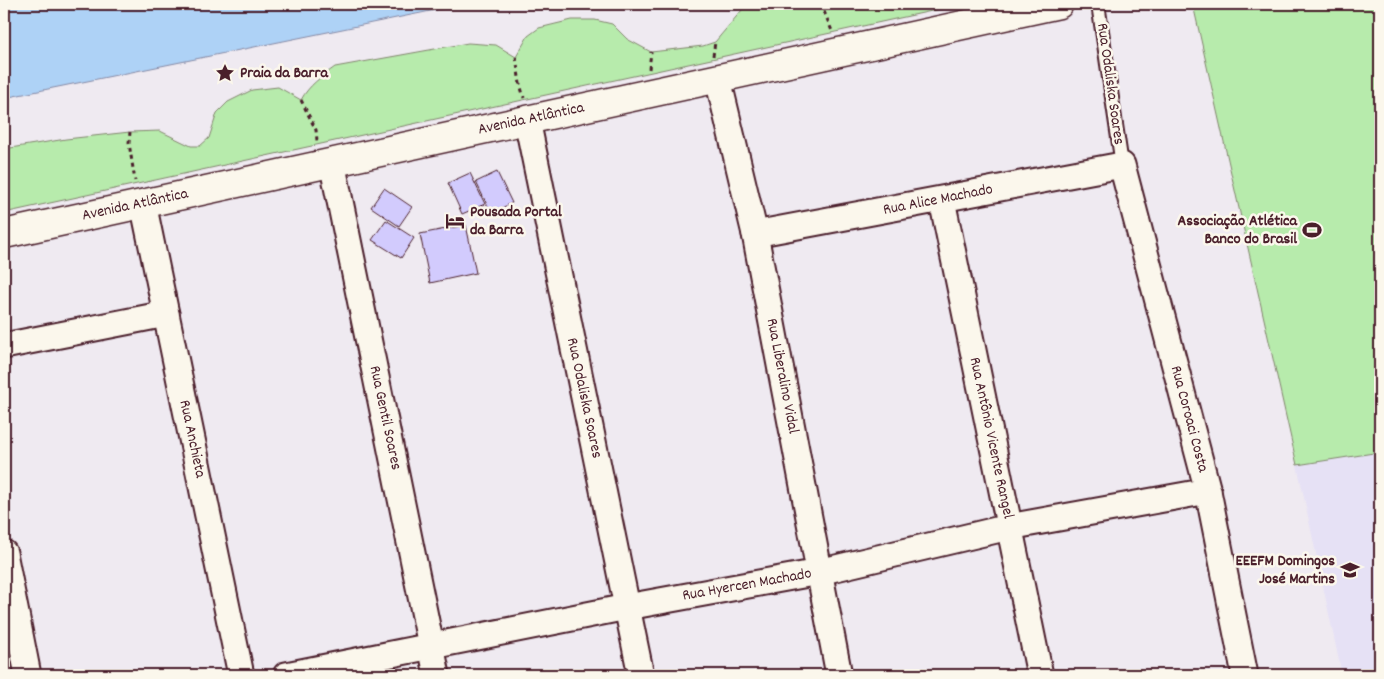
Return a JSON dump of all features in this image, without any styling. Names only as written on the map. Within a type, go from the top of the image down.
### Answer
[{"type":"street","name":"Avenida Atlântica","points":[[4,234],[139,192],[525,110],[718,79],[1059,4]]},
{"type":"street","name":"Rua Liberalino Vidal","points":[[718,79],[755,234],[839,675]]},
{"type":"street","name":"Rua Odaliska Soares","points":[[525,110],[641,675]]},
{"type":"street","name":"Rua Gentil Soares","points":[[325,153],[437,675]]},
{"type":"street","name":"Rua Alice Machado","points":[[755,234],[1122,165]]},
{"type":"street","name":"Rua Coroaci Costa","points":[[1122,165],[1208,490],[1245,675]]},
{"type":"street","name":"Rua Anchieta","points":[[139,192],[241,675]]},
{"type":"street","name":"Rua Antônio Vicente Rangel","points":[[942,200],[1040,675]]},
{"type":"street","points":[[4,346],[166,314]]},
{"type":"street","name":"Rua Hyercen Machado","points":[[286,675],[628,607],[819,572],[1009,527],[1208,490]]},
{"type":"street","points":[[4,553],[28,675]]},
{"type":"lane","name":"Rua Odaliska Soares","points":[[1098,4],[1122,165]]},
{"type":"path","points":[[783,4],[821,5],[836,38]]},
{"type":"path","points":[[649,70],[651,52]]},
{"type":"path","points":[[516,57],[525,110]]},
{"type":"path","points":[[301,100],[325,153]]},
{"type":"path","points":[[130,132],[129,143],[139,192]]},
{"type":"shaded area","name":"EEEFM Domingos José Martins","points":[[1380,452],[1380,675],[1342,675],[1297,465]]},
{"type":"green space","points":[[747,4],[964,4],[4,213],[4,149],[66,139],[130,132],[160,131],[191,146],[200,146],[209,138],[217,113],[228,102],[252,90],[278,87],[301,100],[320,78],[335,67],[468,43],[496,45],[516,57],[528,36],[539,28],[572,20],[595,20],[612,24],[627,39],[651,52],[703,46],[715,42]]},
{"type":"green space","name":"Associação Atlética Banco do Brasil","points":[[1218,4],[1380,4],[1380,452],[1297,465],[1194,9]]},
{"type":"water","points":[[4,4],[465,4],[4,98]]},
{"type":"building","points":[[497,172],[512,203],[491,213],[476,182]]},
{"type":"building","points":[[470,173],[485,204],[462,214],[448,183]]},
{"type":"building","points":[[384,188],[412,207],[399,226],[371,207]]},
{"type":"building","points":[[386,220],[414,238],[401,258],[372,240]]},
{"type":"building","points":[[466,225],[476,273],[430,283],[420,234]]},
{"type":"place","name":"Praia da Barra","points":[[225,73]]},
{"type":"place","name":"Pousada Portal da Barra","points":[[455,221]]},
{"type":"place","name":"Associação Atlética Banco do Brasil","points":[[1312,230]]},
{"type":"place","name":"EEEFM Domingos José Martins","points":[[1350,570]]}]
